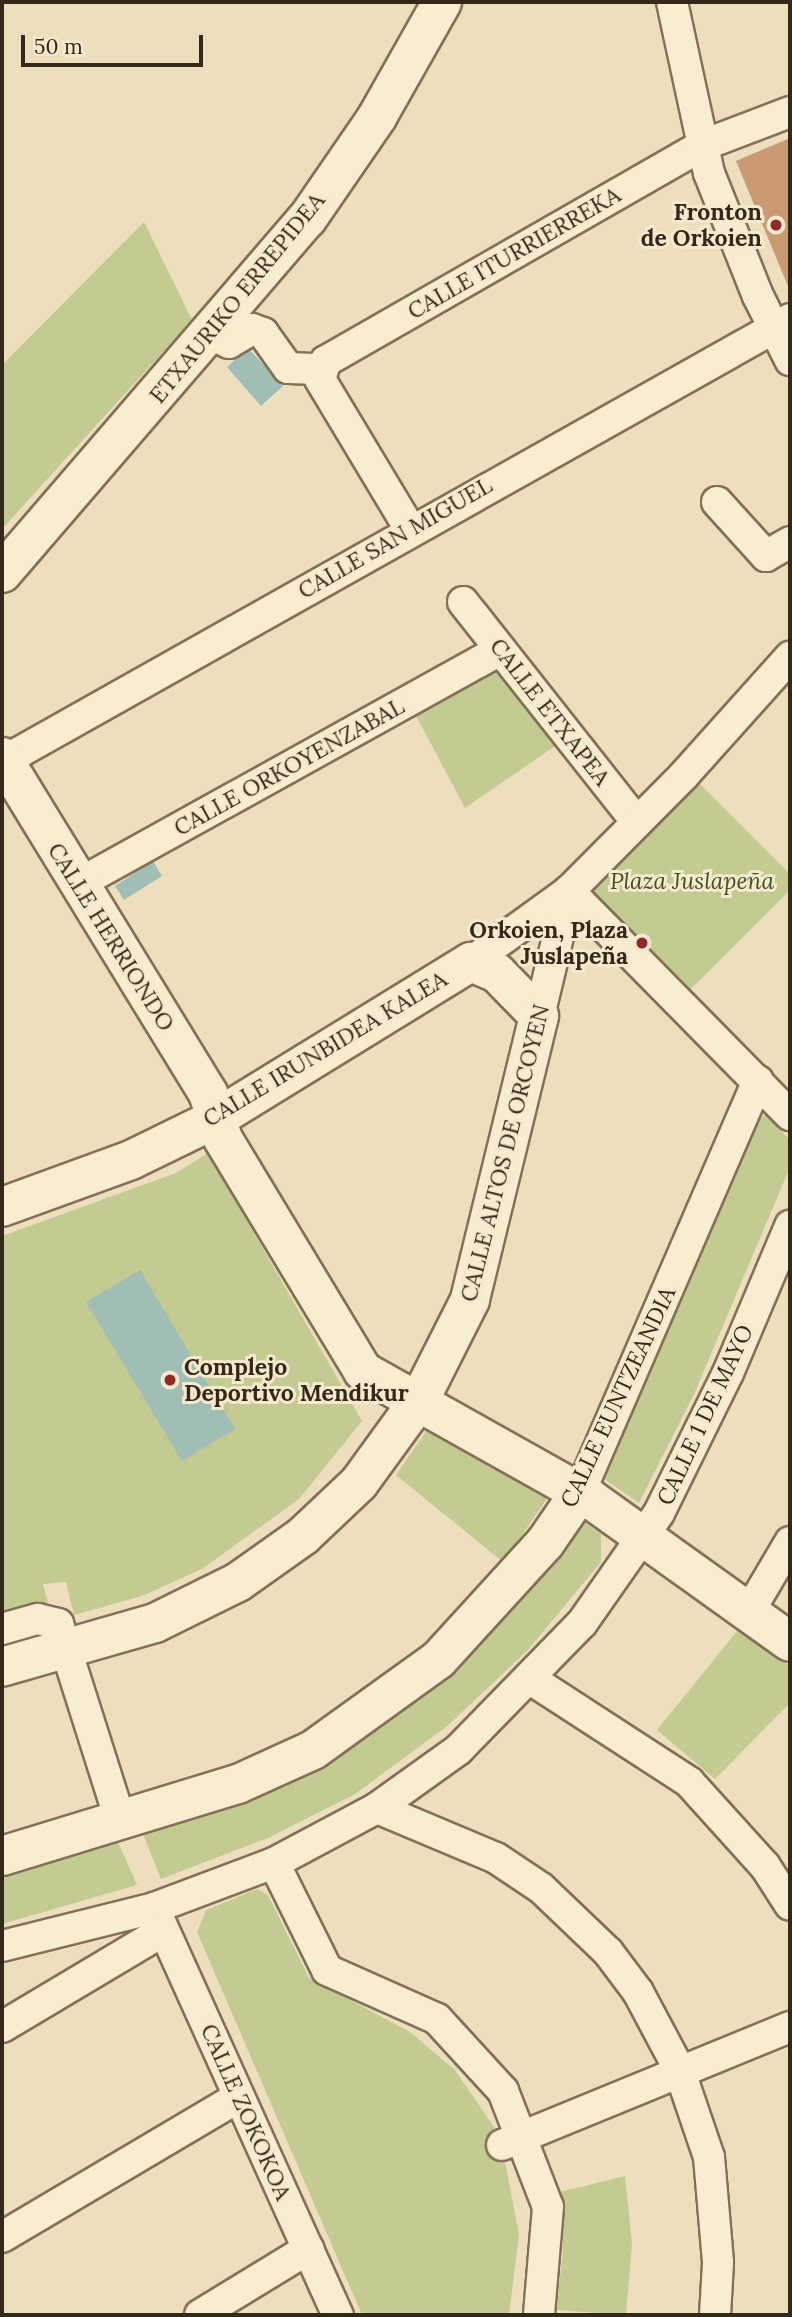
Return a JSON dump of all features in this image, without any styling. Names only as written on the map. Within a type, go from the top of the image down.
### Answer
[{"type":"street","name":"ETXAURIKO ERREPIDEA","points":[[2,548],[292,213],[394,58],[423,2]]},
{"type":"street","name":"ETXAURIKO ERREPIDEA","points":[[2,573],[211,334],[307,219],[377,117],[442,2]]},
{"type":"street","points":[[672,2],[701,146],[781,324],[790,360]]},
{"type":"street","name":"CALLE ITURRIERREKA","points":[[320,369],[701,146],[790,112]]},
{"type":"street","name":"CALLE SAN MIGUEL","points":[[3,760],[781,324]]},
{"type":"street","points":[[211,334],[229,343],[253,329],[263,333],[288,368],[320,369],[320,379],[410,530]]},
{"type":"street","points":[[717,502],[766,556],[790,542]]},
{"type":"street","name":"CALLE ETXAPEA","points":[[463,602],[636,821]]},
{"type":"street","name":"CALLE ORKOYENZABAL","points":[[78,884],[500,650]]},
{"type":"street","name":"CALLE IRUNBIDEA KALEA","points":[[2,1207],[131,1160],[217,1118],[471,962],[569,891],[790,657]]},
{"type":"street","name":"CALLE HERRIONDO","points":[[3,760],[208,1093],[223,1139],[363,1371],[420,1399],[580,1492],[644,1533],[790,1642]]},
{"type":"street","points":[[569,891],[790,1115]]},
{"type":"street","name":"CALLE ALTOS DE ORCOYEN","points":[[2,1667],[155,1623],[238,1583],[303,1536],[359,1483],[420,1399],[470,1300],[569,891]]},
{"type":"street","points":[[471,962],[497,974],[539,1016]]},
{"type":"street","name":"CALLE EUNTZEANDIA","points":[[2,1856],[121,1823],[238,1784],[313,1750],[374,1710],[439,1659],[496,1600],[580,1492],[758,1081]]},
{"type":"street","name":"CALLE 1 DE MAYO","points":[[2,1946],[159,1919],[274,1863],[377,1808],[458,1750],[532,1680],[582,1623],[644,1533],[693,1451],[790,1226]]},
{"type":"street","points":[[750,1610],[790,1542]]},
{"type":"street","points":[[2,1629],[50,1619],[67,1648],[121,1823]]},
{"type":"street","points":[[532,1680],[689,1782],[765,1866],[790,1905]]},
{"type":"street","points":[[377,1808],[496,1858],[541,1888],[615,1962],[638,1992],[679,2069],[709,2157],[718,2263],[715,2315]]},
{"type":"street","points":[[274,1863],[327,1970],[437,2019],[503,2091],[512,2140],[548,2207],[539,2315]]},
{"type":"street","points":[[2,2027],[159,1919]]},
{"type":"street","name":"CALLE ZOKOKOA","points":[[159,1919],[338,2315]]},
{"type":"street","points":[[512,2140],[679,2069],[790,2027]]},
{"type":"street","points":[[2,2236],[239,2097]]},
{"type":"street","points":[[200,2315],[308,2249]]},
{"type":"green space","points":[[144,222],[192,320],[2,529],[2,365]]},
{"type":"green space","points":[[494,668],[504,672],[561,742],[465,808],[414,712]]},
{"type":"green space","name":"Plaza Juslapeña","points":[[692,776],[790,874],[790,890],[691,989],[585,883]]},
{"type":"green space","points":[[766,1114],[790,1140],[790,1167],[695,1392],[639,1503],[604,1479],[751,1125]]},
{"type":"green space","name":"Complejo Deportivo Mendikur","points":[[208,1153],[362,1421],[299,1499],[202,1569],[142,1596],[74,1615],[66,1582],[43,1584],[48,1602],[42,1610],[2,1621],[2,1236],[176,1173]]},
{"type":"green space","points":[[427,1430],[547,1499],[503,1562],[396,1475]]},
{"type":"green space","points":[[577,1517],[601,1534],[601,1562],[527,1651],[446,1727],[355,1794],[268,1838],[161,1879],[143,1834],[270,1783]]},
{"type":"green space","points":[[742,1625],[790,1667],[790,1703],[715,1779],[657,1730]]},
{"type":"green space","points":[[116,1838],[137,1885],[2,1924],[2,1872]]},
{"type":"green space","points":[[257,1889],[268,1895],[309,1978],[410,2032],[455,2070],[500,2136],[519,2234],[509,2315],[362,2315],[197,1932],[206,1910]]},
{"type":"green space","points":[[625,2176],[632,2244],[626,2315],[556,2310],[563,2253],[560,2192]]},
{"type":"water","points":[[248,348],[283,386],[261,406],[227,367]]},
{"type":"water","points":[[153,861],[162,876],[124,900],[115,886]]},
{"type":"water","points":[[140,1270],[235,1429],[182,1461],[86,1302]]},
{"type":"building","name":"Fronton de Orkoien","points":[[790,138],[790,291],[736,161]]},
{"type":"place","name":"Fronton de Orkoien","points":[[776,225]]},
{"type":"place","name":"Orkoien, Plaza Juslapeña","points":[[642,943]]},
{"type":"place","name":"Complejo Deportivo Mendikur","points":[[170,1380]]}]
